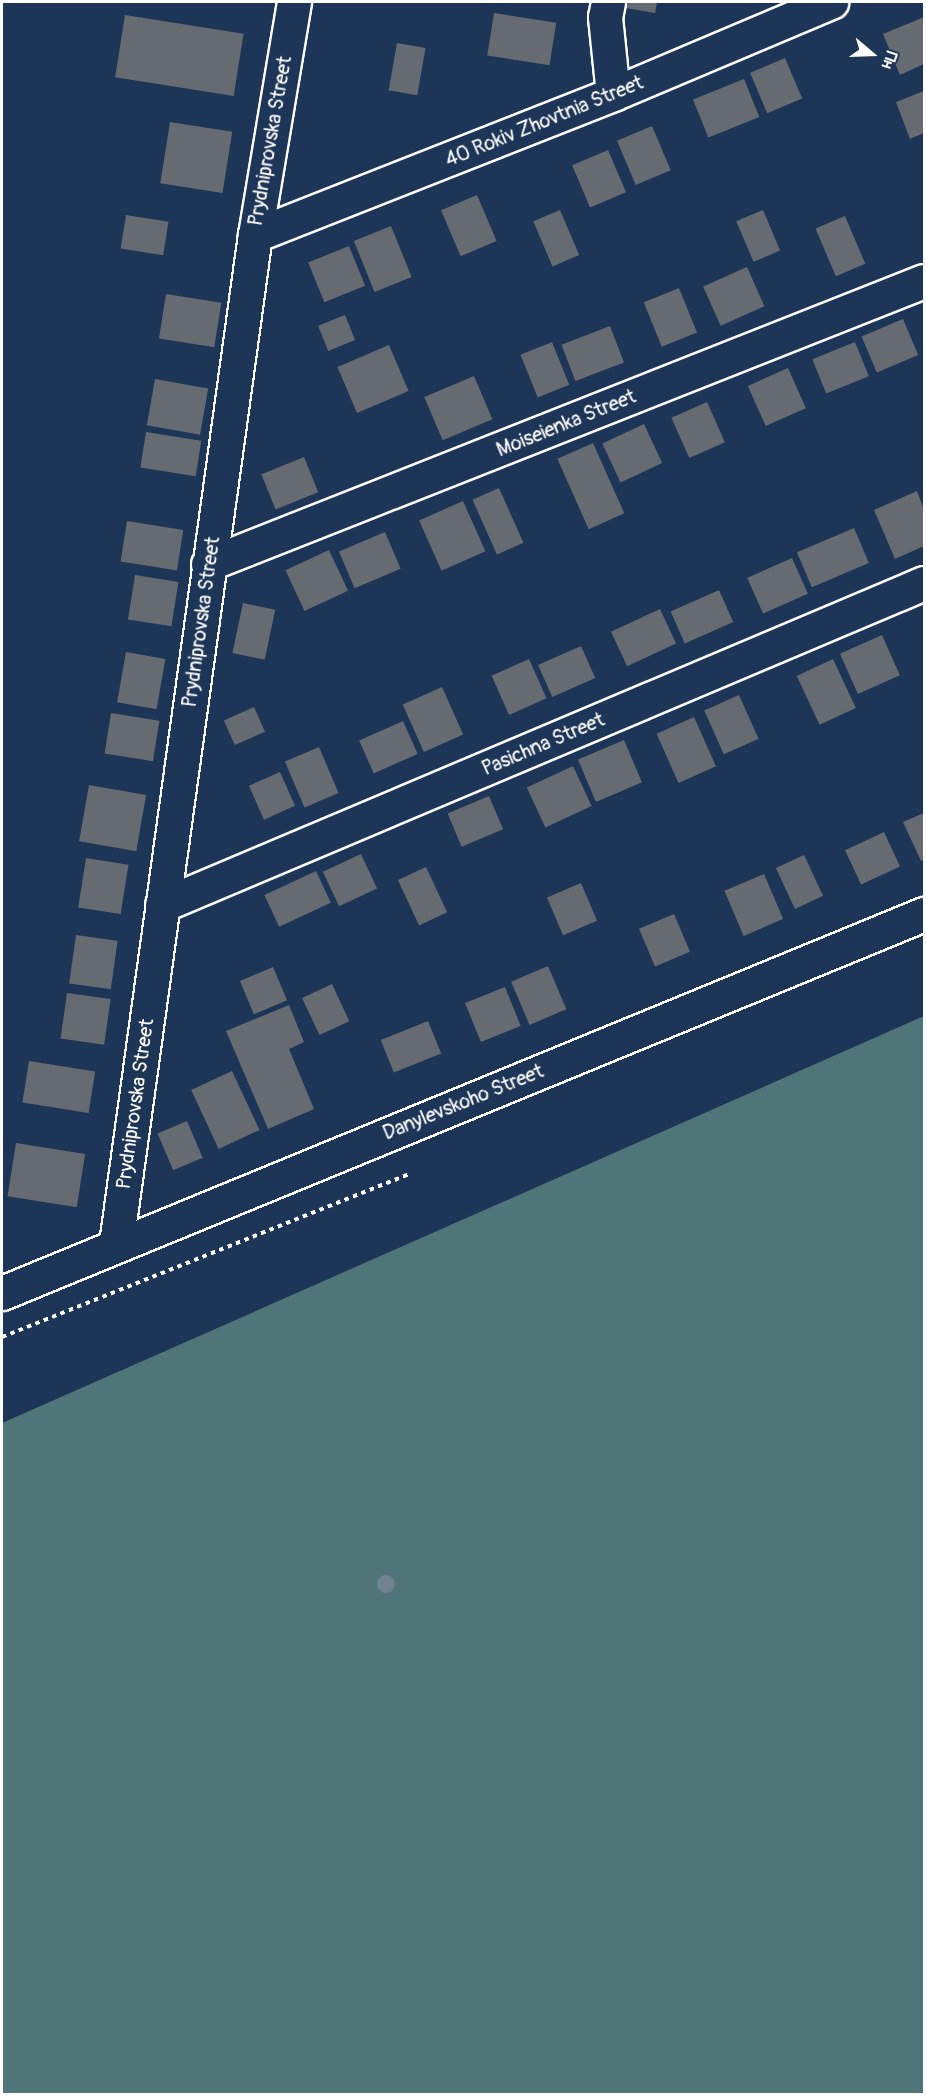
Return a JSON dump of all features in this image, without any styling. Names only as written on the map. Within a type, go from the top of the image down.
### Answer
[{"type":"street","name":"Prydniprovska Street","points":[[116,1244],[255,235],[294,2]]},
{"type":"street","points":[[608,2],[605,17],[613,94]]},
{"type":"street","name":"40 Rokiv Zhovtnia Street","points":[[255,235],[613,94],[831,2]]},
{"type":"street","name":"Moiseienka Street","points":[[208,564],[924,281]]},
{"type":"street","name":"Pasichna Street","points":[[162,905],[924,583]]},
{"type":"street","name":"Danylevskoho Street","points":[[2,1293],[116,1244],[924,914]]},
{"type":"path","points":[[2,1337],[410,1174]]},
{"type":"green space","points":[[924,1016],[924,2094],[2,2094],[2,1423]]},
{"type":"building","points":[[621,2],[657,2],[655,13],[620,7]]},
{"type":"building","points":[[494,13],[556,23],[549,65],[487,55]]},
{"type":"building","points":[[125,15],[244,34],[234,96],[115,77]]},
{"type":"building","points":[[924,17],[924,64],[900,75],[883,34]]},
{"type":"building","points":[[397,43],[426,48],[417,95],[389,90]]},
{"type":"building","points":[[785,58],[802,99],[767,113],[750,73]]},
{"type":"building","points":[[744,79],[759,117],[708,138],[693,100]]},
{"type":"building","points":[[924,91],[924,133],[910,139],[896,102]]},
{"type":"building","points":[[170,122],[232,132],[223,193],[160,183]]},
{"type":"building","points":[[652,126],[671,170],[636,185],[617,141]]},
{"type":"building","points":[[608,150],[626,192],[590,208],[572,165]]},
{"type":"building","points":[[477,195],[497,241],[461,256],[441,210]]},
{"type":"building","points":[[560,210],[579,255],[552,266],[533,221]]},
{"type":"building","points":[[763,210],[780,251],[753,262],[736,221]]},
{"type":"building","points":[[126,215],[168,222],[163,255],[121,249]]},
{"type":"building","points":[[845,216],[865,264],[836,276],[816,229]]},
{"type":"building","points":[[391,226],[412,277],[375,292],[354,241]]},
{"type":"building","points":[[349,246],[365,286],[324,302],[308,262]]},
{"type":"building","points":[[747,267],[764,306],[721,326],[703,287]]},
{"type":"building","points":[[679,288],[697,333],[662,347],[644,302]]},
{"type":"building","points":[[166,294],[221,303],[214,347],[159,338]]},
{"type":"building","points":[[345,315],[355,340],[328,351],[318,326]]},
{"type":"building","points":[[903,319],[918,355],[877,372],[862,337]]},
{"type":"building","points":[[610,326],[624,362],[575,381],[561,345]]},
{"type":"building","points":[[552,342],[569,385],[538,397],[520,355]]},
{"type":"building","points":[[855,342],[869,376],[826,394],[812,359]]},
{"type":"building","points":[[389,345],[409,391],[357,413],[337,367]]},
{"type":"building","points":[[788,368],[806,408],[766,426],[748,386]]},
{"type":"building","points":[[474,376],[492,419],[443,440],[424,397]]},
{"type":"building","points":[[155,379],[208,388],[200,435],[147,425]]},
{"type":"building","points":[[707,402],[725,442],[689,458],[671,418]]},
{"type":"building","points":[[644,424],[662,463],[620,482],[602,443]]},
{"type":"building","points":[[146,432],[201,441],[196,476],[140,468]]},
{"type":"building","points":[[593,443],[624,513],[589,529],[557,459]]},
{"type":"building","points":[[304,457],[318,492],[276,509],[261,474]]},
{"type":"building","points":[[499,488],[523,543],[497,555],[473,500]]},
{"type":"building","points":[[917,491],[924,510],[924,546],[895,559],[874,510]]},
{"type":"building","points":[[463,501],[485,551],[442,571],[419,521]]},
{"type":"building","points":[[127,521],[183,530],[177,570],[121,561]]},
{"type":"building","points":[[854,528],[869,563],[812,587],[797,552]]},
{"type":"building","points":[[385,532],[401,569],[355,588],[339,552]]},
{"type":"building","points":[[329,550],[348,591],[305,611],[285,570]]},
{"type":"building","points":[[792,558],[808,594],[763,614],[747,578]]},
{"type":"building","points":[[135,575],[178,582],[171,626],[128,619]]},
{"type":"building","points":[[719,590],[733,622],[685,644],[671,612]]},
{"type":"building","points":[[243,603],[275,610],[265,660],[232,653]]},
{"type":"building","points":[[660,609],[676,643],[627,666],[611,632]]},
{"type":"building","points":[[882,635],[900,675],[858,694],[840,654]]},
{"type":"building","points":[[581,646],[595,678],[552,697],[538,665]]},
{"type":"building","points":[[126,652],[165,659],[157,709],[117,702]]},
{"type":"building","points":[[529,659],[546,698],[509,715],[492,676]]},
{"type":"building","points":[[833,659],[856,708],[820,725],[797,676]]},
{"type":"building","points":[[442,687],[463,735],[424,752],[403,704]]},
{"type":"building","points":[[739,695],[759,739],[724,754],[704,710]]},
{"type":"building","points":[[254,707],[265,732],[235,745],[224,720]]},
{"type":"building","points":[[111,713],[159,721],[153,761],[105,753]]},
{"type":"building","points":[[694,717],[716,766],[679,783],[657,734]]},
{"type":"building","points":[[403,721],[418,754],[374,773],[359,741]]},
{"type":"building","points":[[624,740],[642,782],[596,802],[578,760]]},
{"type":"building","points":[[319,747],[339,793],[304,807],[285,761]]},
{"type":"building","points":[[573,766],[592,806],[545,827],[527,788]]},
{"type":"building","points":[[280,772],[295,806],[264,820],[249,786]]},
{"type":"building","points":[[89,785],[146,795],[136,851],[79,841]]},
{"type":"building","points":[[489,796],[503,829],[462,847],[448,814]]},
{"type":"building","points":[[924,813],[924,860],[921,861],[903,822]]},
{"type":"building","points":[[884,832],[900,866],[861,885],[845,850]]},
{"type":"building","points":[[361,854],[377,888],[339,906],[323,872]]},
{"type":"building","points":[[804,855],[823,896],[795,909],[776,868]]},
{"type":"building","points":[[86,858],[128,865],[121,914],[78,907]]},
{"type":"building","points":[[426,867],[447,912],[419,925],[398,880]]},
{"type":"building","points":[[316,871],[331,903],[279,927],[264,895]]},
{"type":"building","points":[[764,874],[783,919],[744,936],[724,891]]},
{"type":"building","points":[[581,883],[597,921],[563,935],[547,897]]},
{"type":"building","points":[[674,914],[690,952],[655,967],[639,929]]},
{"type":"building","points":[[76,935],[118,941],[111,989],[69,984]]},
{"type":"building","points":[[548,966],[566,1009],[530,1025],[511,982]]},
{"type":"building","points":[[273,967],[287,1000],[254,1014],[240,981]]},
{"type":"building","points":[[332,984],[349,1021],[319,1035],[302,998]]},
{"type":"building","points":[[505,987],[521,1026],[481,1042],[465,1003]]},
{"type":"building","points":[[67,993],[111,999],[104,1045],[61,1039]]},
{"type":"building","points":[[289,1005],[304,1042],[289,1049],[314,1109],[268,1129],[226,1031]]},
{"type":"building","points":[[428,1021],[441,1053],[394,1073],[381,1040]]},
{"type":"building","points":[[29,1061],[95,1071],[89,1113],[22,1102]]},
{"type":"building","points":[[232,1071],[259,1130],[219,1149],[191,1090]]},
{"type":"building","points":[[187,1121],[203,1158],[173,1170],[158,1134]]},
{"type":"building","points":[[16,1143],[85,1154],[77,1207],[8,1196]]}]
